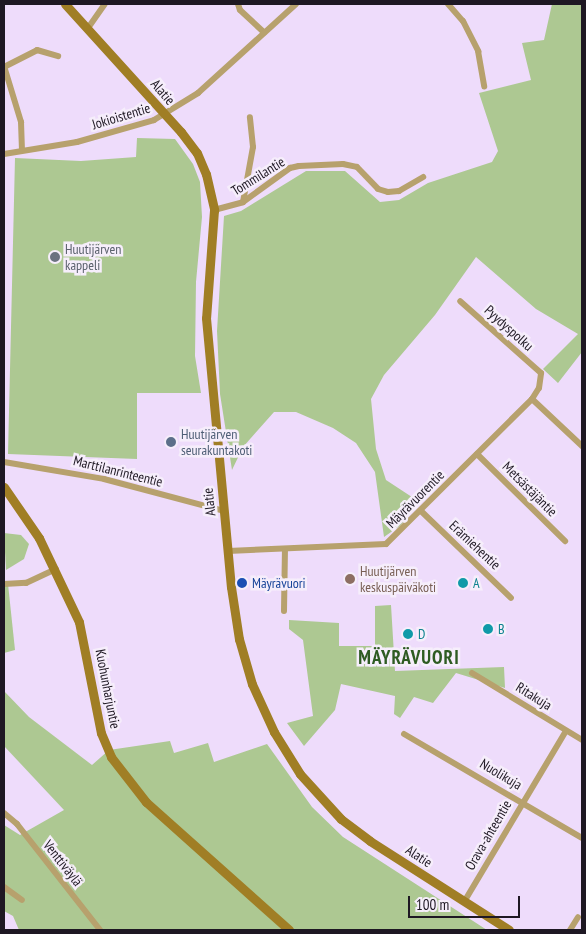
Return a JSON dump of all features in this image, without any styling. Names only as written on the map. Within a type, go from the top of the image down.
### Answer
[{"type":"street","name":"Alatie","points":[[65,4],[197,153],[206,174],[214,210],[206,318],[228,551],[239,639],[252,684],[285,753],[321,800],[370,842],[509,930]]},
{"type":"street","points":[[88,28],[105,4]]},
{"type":"street","points":[[238,4],[240,10],[264,32]]},
{"type":"street","name":"Jokioistentie","points":[[4,154],[22,149],[77,142],[164,115],[198,93],[296,4]]},
{"type":"street","points":[[448,4],[463,21],[478,51],[484,86]]},
{"type":"street","points":[[22,149],[21,122],[4,66],[37,50],[58,56]]},
{"type":"street","points":[[243,202],[253,146],[250,117]]},
{"type":"street","name":"Tommilantie","points":[[214,210],[243,202],[290,168],[299,166],[343,164],[357,168],[378,189],[388,192],[400,191],[423,177]]},
{"type":"street","name":"Pyydyspolku","points":[[460,301],[540,373]]},
{"type":"street","name":"Mäyrävuorentie","points":[[228,551],[386,544],[532,400],[539,388],[540,373]]},
{"type":"street","points":[[532,400],[582,446]]},
{"type":"street","name":"Metsästäjäntie","points":[[477,454],[566,541]]},
{"type":"street","name":"Marttilanrinteentie","points":[[4,462],[45,466],[104,479],[224,511]]},
{"type":"street","name":"Kuohunharjuntie","points":[[4,487],[56,569],[79,622],[99,724],[111,757],[146,802],[289,930]]},
{"type":"street","name":"Erämiehentie","points":[[421,511],[511,598]]},
{"type":"street","points":[[284,550],[284,611]]},
{"type":"street","points":[[4,584],[26,583],[56,569]]},
{"type":"street","name":"Ritakuja","points":[[472,672],[582,740]]},
{"type":"street","name":"Orava-ahteentie","points":[[464,902],[522,801],[566,731]]},
{"type":"street","name":"Nuolikuja","points":[[404,734],[522,801],[582,838]]},
{"type":"street","name":"Venttiväylä","points":[[4,813],[17,824],[100,930]]},
{"type":"street","points":[[4,887],[22,900]]},
{"type":"street","points":[[570,930],[578,917]]},
{"type":"green space","points":[[552,4],[582,4],[582,352],[558,383],[543,369],[578,334],[536,309],[476,257],[435,315],[384,375],[371,399],[376,449],[386,480],[418,501],[401,525],[384,537],[375,472],[356,443],[333,428],[296,412],[274,412],[243,447],[232,470],[220,394],[217,331],[224,216],[241,211],[306,171],[345,171],[380,202],[399,200],[428,183],[492,162],[498,151],[479,93],[531,80],[522,43],[544,40]]},
{"type":"green space","points":[[137,138],[175,139],[193,164],[200,182],[202,217],[196,282],[195,356],[201,393],[137,393],[137,459],[8,454],[15,158],[81,161],[136,157]]},
{"type":"green space","points":[[4,533],[21,535],[29,544],[24,559],[6,570]]},
{"type":"green space","points":[[4,584],[8,584],[15,650],[4,653]]},
{"type":"green space","points":[[391,605],[395,671],[504,667],[505,688],[456,673],[433,703],[414,697],[400,718],[394,714],[395,696],[341,684],[335,710],[304,746],[287,723],[313,716],[303,640],[289,629],[289,620],[339,623],[339,646],[375,646],[375,606]]},
{"type":"green space","points":[[4,691],[29,717],[92,765],[109,750],[170,741],[174,753],[208,743],[214,762],[267,744],[312,807],[343,837],[487,930],[19,930],[13,916],[4,911],[4,825],[20,835],[64,810],[4,746]]},
{"type":"place","name":"Huutijärven kappeli","points":[[55,257]]},
{"type":"place","name":"Huutijärven seurakuntakoti","points":[[171,442]]},
{"type":"place","name":"Huutijärven keskuspäiväkoti","points":[[350,579]]},
{"type":"place","name":"Mäyrävuori","points":[[242,583]]},
{"type":"place","name":"A","points":[[463,583]]},
{"type":"place","name":"B","points":[[488,629]]},
{"type":"place","name":"D","points":[[408,634]]},
{"type":"district","name":"MÄYRÄVUORI","points":[[409,658]]}]
